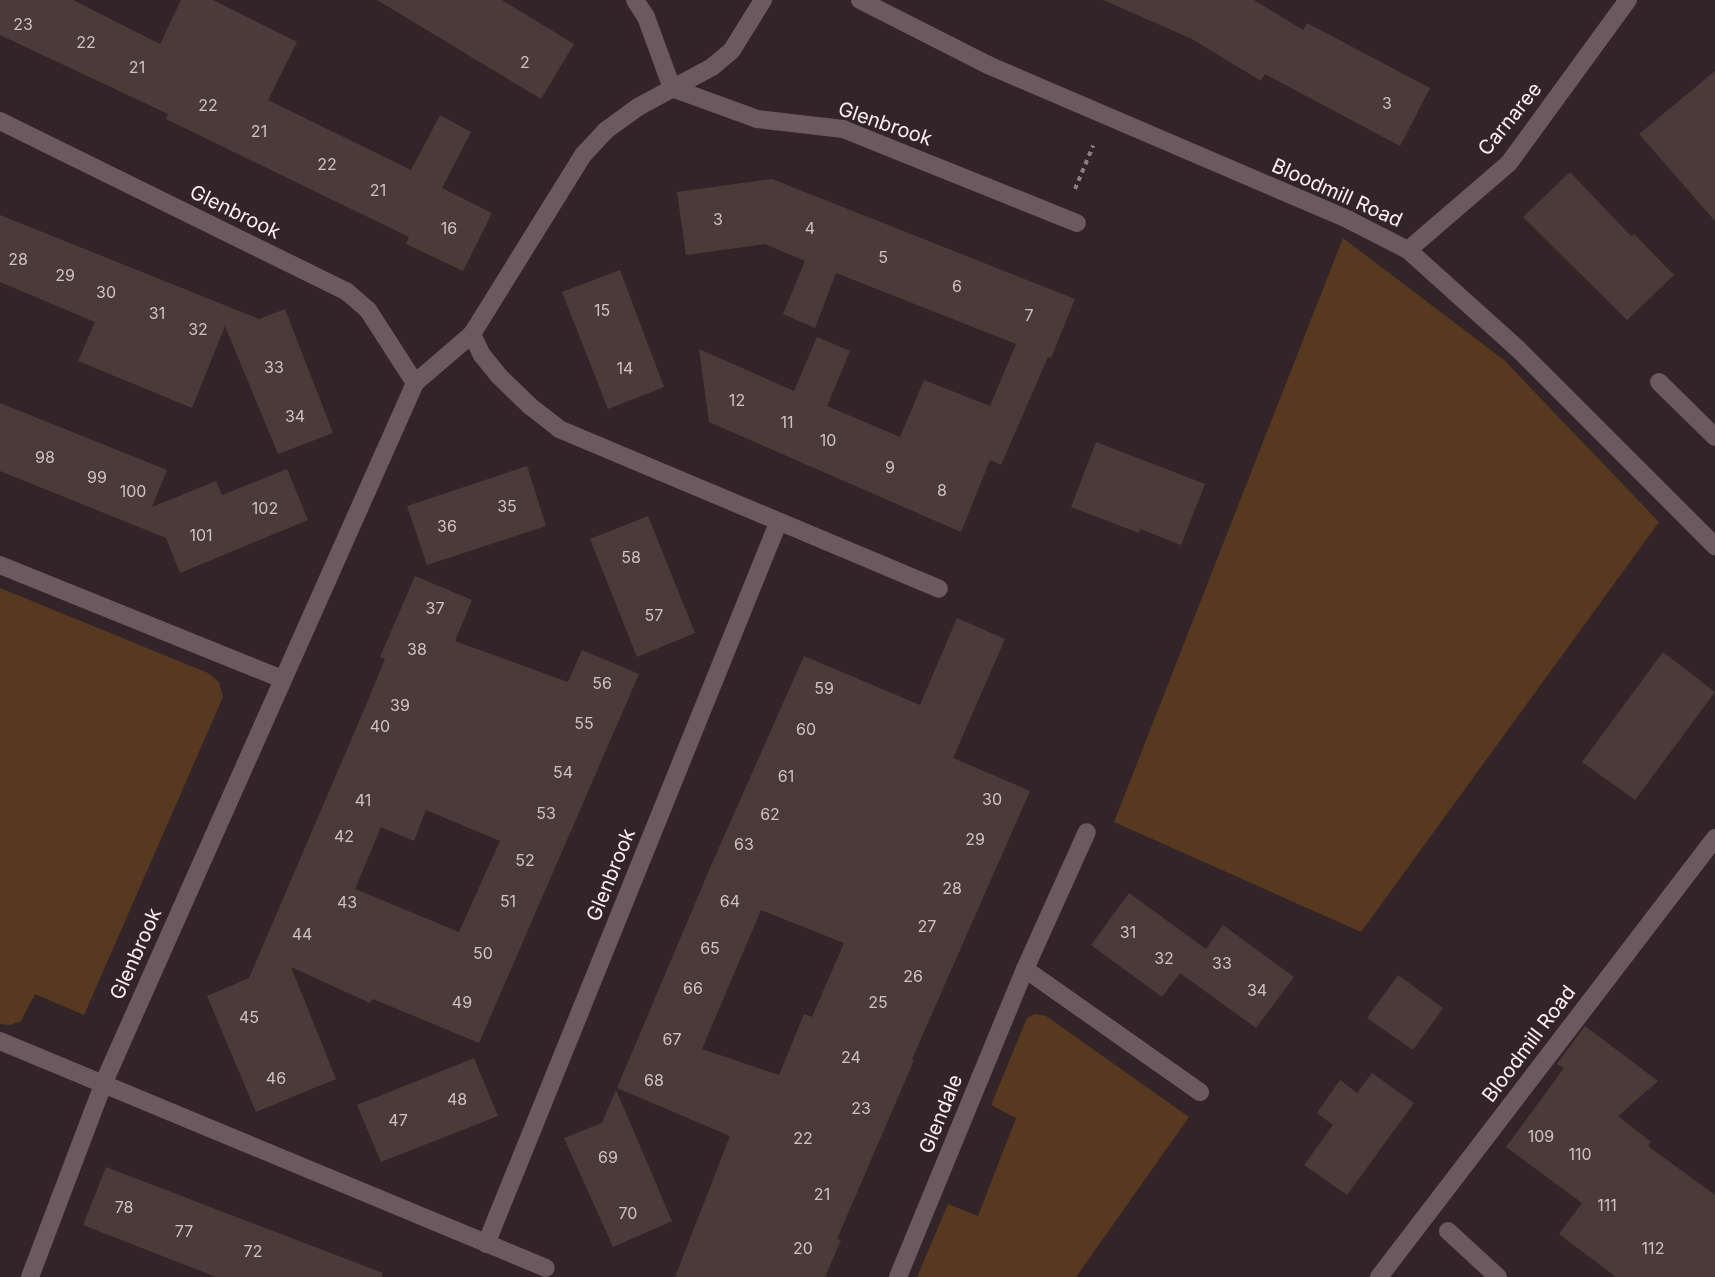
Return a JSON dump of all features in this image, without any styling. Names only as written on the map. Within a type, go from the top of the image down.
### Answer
[{"type":"street","points":[[635,0],[646,17],[672,88]]},
{"type":"street","name":"Glenbrook","points":[[30,1277],[104,1082],[415,383],[472,334],[583,155],[605,131],[638,107],[712,67],[732,50],[752,22],[763,0]]},
{"type":"street","name":"Bloodmill Road","points":[[860,0],[998,69],[1349,220],[1408,250],[1518,349],[1715,546]]},
{"type":"street","name":"Carnaree","points":[[1408,250],[1509,163],[1628,0]]},
{"type":"street","name":"Glenbrook","points":[[672,88],[732,112],[757,119],[843,129],[1070,220]]},
{"type":"street","name":"Glenbrook","points":[[0,121],[346,291],[368,310],[415,383]]},
{"type":"street","points":[[472,334],[482,354],[499,376],[530,406],[559,429],[939,589]]},
{"type":"street","points":[[1659,382],[1715,436]]},
{"type":"street","name":"Glenbrook","points":[[486,1244],[778,523]]},
{"type":"street","points":[[0,565],[282,679]]},
{"type":"street","name":"Glendale","points":[[898,1277],[1025,969],[1087,832]]},
{"type":"street","name":"Bloodmill Road","points":[[1379,1277],[1715,838]]},
{"type":"street","points":[[1025,969],[1200,1092]]},
{"type":"street","points":[[0,1041],[104,1082],[546,1268]]},
{"type":"street","points":[[1448,1231],[1498,1277]]},
{"type":"path","points":[[1070,220],[1092,146]]},
{"type":"shaded area","points":[[1343,238],[1504,360],[1659,522],[1361,932],[1114,822]]},
{"type":"shaded area","points":[[0,588],[208,673],[219,682],[223,697],[84,1015],[35,994],[21,1021],[10,1025],[0,1024]]},
{"type":"shaded area","points":[[1035,1014],[1046,1016],[1189,1117],[1076,1277],[917,1277],[948,1204],[978,1216],[1016,1118],[991,1105],[1027,1018]]},
{"type":"building","points":[[0,0],[73,0],[160,44],[181,0],[213,0],[297,42],[268,100],[411,170],[440,115],[471,132],[442,188],[492,213],[463,271],[406,244],[409,237],[166,119],[168,114],[0,35]]},
{"type":"building","points":[[377,0],[502,0],[574,44],[541,99]]},
{"type":"building","points":[[1103,0],[1254,0],[1303,30],[1307,23],[1430,88],[1400,146],[1265,74],[1261,81],[1192,39]]},
{"type":"building","points":[[1715,71],[1715,221],[1639,134]]},
{"type":"building","points":[[1570,172],[1631,236],[1634,234],[1674,275],[1627,320],[1523,217]]},
{"type":"building","points":[[772,179],[1075,299],[1051,358],[1048,357],[1001,465],[990,460],[961,532],[709,422],[699,349],[794,391],[817,337],[850,351],[827,406],[900,437],[924,380],[990,406],[1016,344],[836,273],[815,328],[783,314],[805,261],[765,244],[686,255],[677,192]]},
{"type":"building","points":[[0,215],[259,319],[285,309],[333,433],[278,454],[225,326],[192,408],[78,361],[95,322],[0,282]]},
{"type":"building","points":[[620,270],[664,387],[608,409],[562,292]]},
{"type":"building","points":[[0,403],[167,470],[152,507],[216,481],[222,495],[287,469],[308,520],[180,573],[166,538],[0,471]]},
{"type":"building","points":[[1096,442],[1205,484],[1181,545],[1140,529],[1139,533],[1071,507]]},
{"type":"building","points":[[527,466],[546,526],[427,565],[407,506]]},
{"type":"building","points":[[648,516],[695,633],[637,657],[590,539]]},
{"type":"building","points":[[415,576],[472,600],[455,641],[568,682],[582,650],[639,674],[479,1043],[373,999],[370,1003],[291,967],[336,1079],[256,1112],[207,996],[249,978],[385,659],[380,657]],"holes":[[[426,810],[500,841],[459,932],[355,889],[381,827],[414,841]]]},
{"type":"building","points":[[957,618],[1005,639],[953,758],[1030,791],[912,1059],[914,1060],[837,1239],[841,1240],[825,1277],[675,1277],[730,1136],[617,1088],[710,868],[804,656],[920,705]],"holes":[[[761,910],[844,943],[812,1017],[804,1014],[779,1075],[702,1049]]]},
{"type":"building","points":[[1663,652],[1715,692],[1635,800],[1582,762]]},
{"type":"building","points":[[1129,893],[1206,949],[1223,925],[1294,977],[1256,1028],[1180,973],[1162,997],[1091,945]]},
{"type":"building","points":[[1398,975],[1443,1008],[1413,1050],[1367,1018]]},
{"type":"building","points":[[1585,1026],[1658,1081],[1618,1116],[1651,1142],[1648,1146],[1715,1195],[1715,1277],[1616,1277],[1559,1234],[1582,1203],[1506,1147],[1564,1068],[1557,1064]]},
{"type":"building","points":[[474,1058],[498,1116],[381,1162],[357,1105]]},
{"type":"building","points":[[1372,1073],[1414,1103],[1347,1195],[1304,1165],[1333,1125],[1317,1113],[1340,1080],[1357,1093]]},
{"type":"building","points":[[616,1090],[672,1221],[613,1247],[564,1138],[602,1123]]},
{"type":"building","points":[[106,1167],[383,1273],[382,1277],[216,1277],[83,1225]]}]
